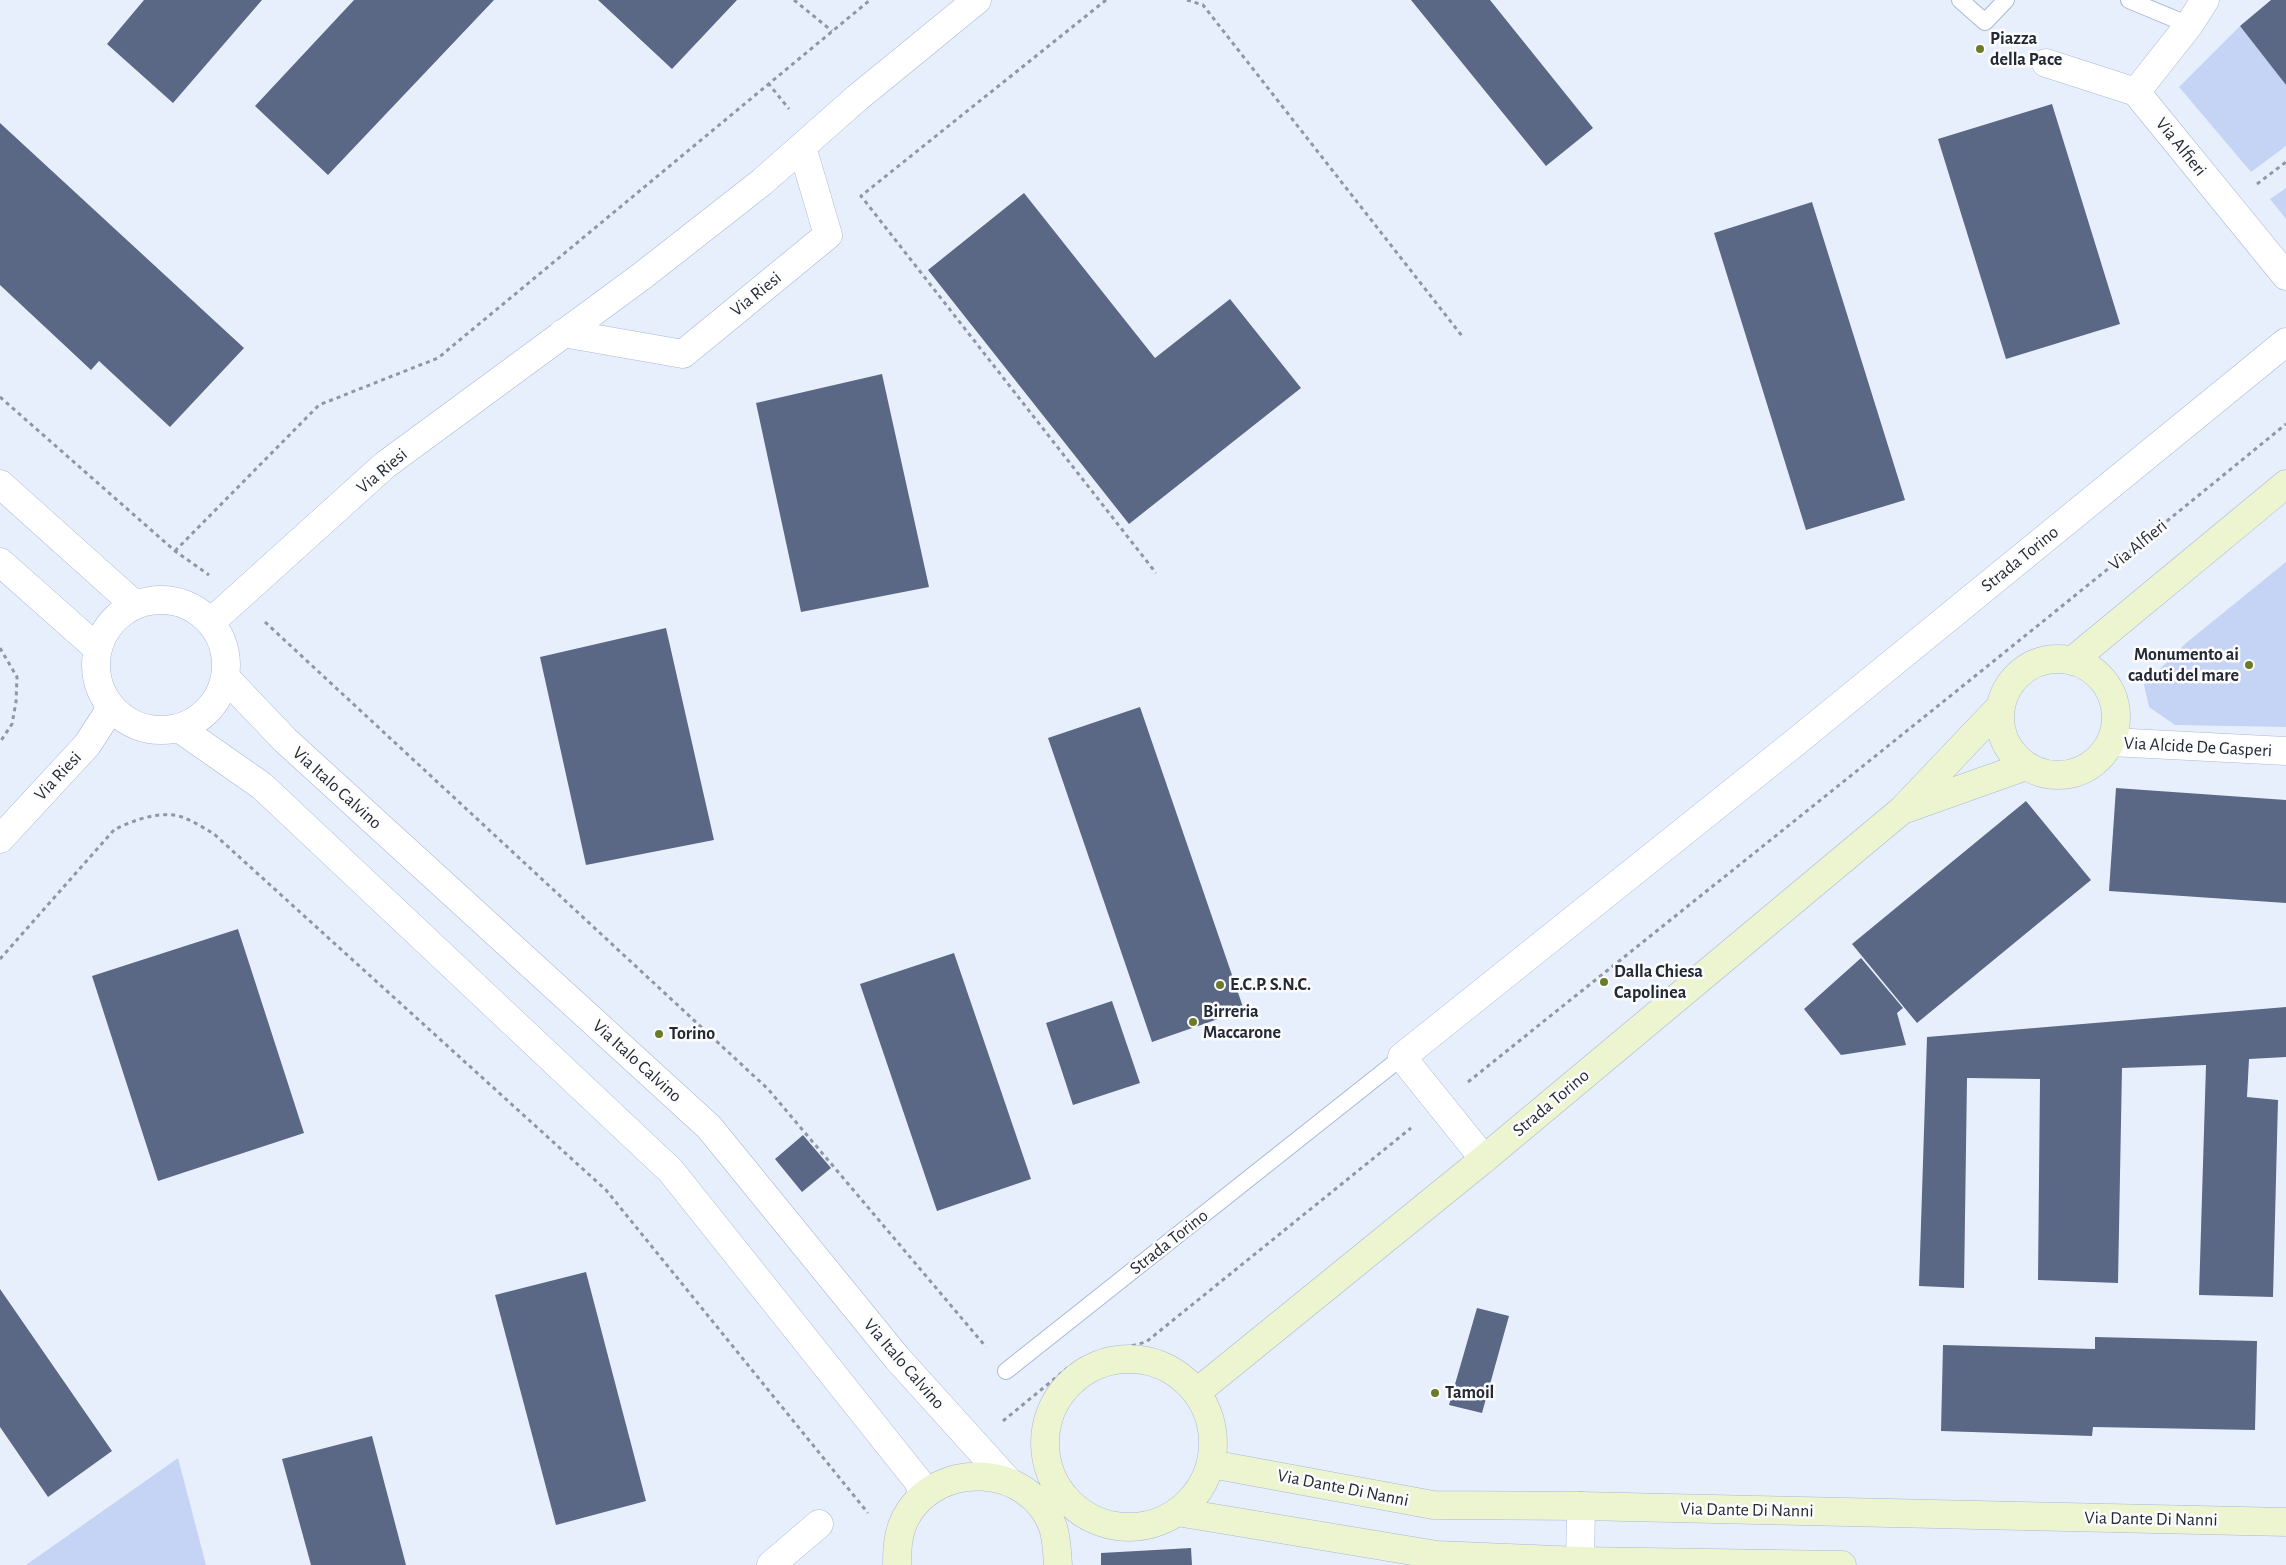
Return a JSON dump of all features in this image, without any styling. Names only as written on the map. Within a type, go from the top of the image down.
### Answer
[{"type":"street","name":"Via Riesi","points":[[211,622],[385,465],[642,276],[762,182],[857,98],[977,0]]},
{"type":"street","points":[[2046,63],[2136,92],[2205,0]]},
{"type":"street","name":"Via Alfieri","points":[[2136,92],[2286,276]]},
{"type":"street","name":"Via Riesi","points":[[564,333],[683,354],[828,235],[802,147]]},
{"type":"street","name":"Strada Torino","points":[[1402,1057],[1753,776],[2286,342]]},
{"type":"street","points":[[0,484],[135,604]]},
{"type":"street","points":[[2072,661],[2286,484]]},
{"type":"street","points":[[0,562],[97,648]]},
{"type":"street","points":[[162,599],[192,607],[211,622],[223,642],[225,677],[209,709],[179,728],[153,730],[130,723],[111,708],[98,685],[97,648],[108,625],[135,604],[162,599]]},
{"type":"street","points":[[2044,660],[2072,661],[2096,673],[2106,684],[2112,697],[2116,720],[2110,742],[2097,760],[2086,768],[2073,773],[2060,775],[2046,774],[2026,766],[2012,754],[2006,744],[1999,721],[2000,707],[2004,693],[2012,681],[2026,668],[2044,660]]},
{"type":"street","name":"Via Italo Calvino","points":[[225,677],[285,740],[709,1127],[897,1358],[1009,1482]]},
{"type":"street","name":"Strada Torino","points":[[1197,1392],[1484,1158],[1902,810],[2000,707]]},
{"type":"street","name":"Via Riesi","points":[[0,839],[87,745],[111,708]]},
{"type":"street","points":[[179,728],[262,786],[671,1171],[918,1481],[924,1495]]},
{"type":"street","name":"Via Alcide De Gasperi","points":[[2110,742],[2286,751]]},
{"type":"street","name":"Strada Torino","points":[[1902,810],[2026,766]]},
{"type":"street","points":[[1402,1057],[1484,1158]]},
{"type":"street","points":[[1121,1359],[1139,1359],[1162,1365],[1182,1378],[1197,1392],[1205,1406],[1214,1442],[1211,1464],[1204,1481],[1194,1497],[1177,1512],[1150,1524],[1114,1525],[1090,1517],[1074,1507],[1061,1493],[1051,1475],[1046,1454],[1046,1430],[1055,1403],[1074,1379],[1088,1369],[1121,1359]]},
{"type":"street","points":[[1009,1482],[1046,1454]]},
{"type":"street","name":"Via Dante Di Nanni","points":[[1211,1464],[1433,1505],[1581,1506],[2286,1522]]},
{"type":"street","points":[[897,1565],[897,1544],[906,1518],[924,1495],[938,1486],[970,1476],[987,1476],[1009,1482],[1028,1494],[1044,1511],[1052,1526],[1057,1554]]},
{"type":"street","points":[[1580,1563],[1581,1506]]},
{"type":"street","points":[[1177,1512],[1437,1555],[1580,1563],[1842,1565]]},
{"type":"street","points":[[1057,1554],[1090,1517]]},
{"type":"street","points":[[770,1565],[819,1524]]},
{"type":"lane","points":[[1960,0],[1985,22],[2006,0]]},
{"type":"lane","points":[[2129,0],[2188,25]]},
{"type":"lane","name":"Strada Torino","points":[[1006,1371],[1402,1057]]},
{"type":"path","points":[[794,0],[832,31]]},
{"type":"path","points":[[175,551],[318,405],[438,358],[870,0]]},
{"type":"path","points":[[1106,0],[861,196],[1156,573]]},
{"type":"path","points":[[1187,0],[1204,5],[1462,336]]},
{"type":"path","points":[[0,397],[175,551],[240,596],[282,639],[768,1089],[1030,1398]]},
{"type":"path","name":"Via Alfieri","points":[[1988,664],[2113,566],[2286,424]]},
{"type":"path","points":[[0,648],[17,677],[16,702],[12,724],[0,742]]},
{"type":"path","points":[[0,959],[114,830],[135,819],[155,816],[181,816],[214,834],[606,1190],[873,1519]]},
{"type":"shaded area","points":[[2240,26],[2286,85],[2286,146],[2251,172],[2179,87]]},
{"type":"shaded area","points":[[2286,188],[2286,219],[2270,199]]},
{"type":"shaded area","points":[[2286,562],[2286,727],[2175,725],[2149,707],[2144,685],[2186,643]]},
{"type":"shaded area","points":[[178,1458],[206,1565],[26,1565]]},
{"type":"building","points":[[144,0],[262,0],[173,103],[107,44]]},
{"type":"building","points":[[354,0],[494,0],[328,175],[255,106]]},
{"type":"building","points":[[598,0],[737,0],[672,69]]},
{"type":"building","points":[[1411,0],[1490,0],[1593,128],[1546,166]]},
{"type":"building","points":[[2271,0],[2286,0],[2286,85],[2240,26]]},
{"type":"building","points":[[2052,104],[2120,324],[2006,359],[1938,139]]},
{"type":"building","points":[[0,123],[244,348],[170,427],[99,361],[91,370],[0,285]]},
{"type":"building","points":[[1024,193],[1155,358],[1230,299],[1301,388],[1129,524],[928,270]]},
{"type":"building","points":[[1812,202],[1905,500],[1806,530],[1714,233]]},
{"type":"building","points":[[882,374],[929,587],[801,612],[756,403]]},
{"type":"building","points":[[666,628],[714,840],[586,865],[540,657]]},
{"type":"building","points":[[1140,707],[1244,1010],[1152,1042],[1048,738]]},
{"type":"building","points":[[2116,788],[2286,800],[2286,903],[2109,891]]},
{"type":"building","points":[[2026,801],[2091,880],[1917,1023],[1852,944]]},
{"type":"building","points":[[238,929],[304,1133],[158,1181],[92,976]]},
{"type":"building","points":[[954,953],[1031,1179],[937,1211],[860,984]]},
{"type":"building","points":[[1861,958],[1903,1008],[1897,1013],[1906,1045],[1841,1055],[1804,1009]]},
{"type":"building","points":[[1112,1001],[1140,1083],[1073,1105],[1046,1023]]},
{"type":"building","points":[[2286,1007],[2286,1057],[2249,1059],[2247,1097],[2278,1100],[2273,1297],[2199,1295],[2206,1065],[2122,1068],[2118,1283],[2038,1280],[2040,1079],[1967,1078],[1964,1288],[1919,1286],[1927,1037]]},
{"type":"building","points":[[803,1135],[831,1168],[802,1192],[775,1159]]},
{"type":"building","points":[[586,1272],[646,1501],[556,1525],[495,1295]]},
{"type":"building","points":[[0,1289],[112,1451],[48,1497],[0,1427]]},
{"type":"building","points":[[1477,1308],[1509,1316],[1482,1413],[1449,1405]]},
{"type":"building","points":[[2095,1337],[2257,1341],[2255,1430],[2093,1427],[2092,1436],[1941,1431],[1943,1345],[2095,1349]]},
{"type":"building","points":[[372,1436],[406,1565],[311,1565],[282,1459]]},
{"type":"building","points":[[1191,1548],[1192,1565],[1101,1565],[1101,1553]]},
{"type":"place","name":"Piazza della Pace","points":[[1980,49]]},
{"type":"place","name":"Monumento ai caduti del mare","points":[[2249,665]]},
{"type":"place","name":"Dalla Chiesa Capolinea","points":[[1604,982]]},
{"type":"place","name":"E.C.P. S.N.C.","points":[[1220,985]]},
{"type":"place","name":"Birreria Maccarone","points":[[1193,1022]]},
{"type":"place","name":"Torino","points":[[659,1034]]},
{"type":"place","name":"Tamoil","points":[[1435,1393]]}]
